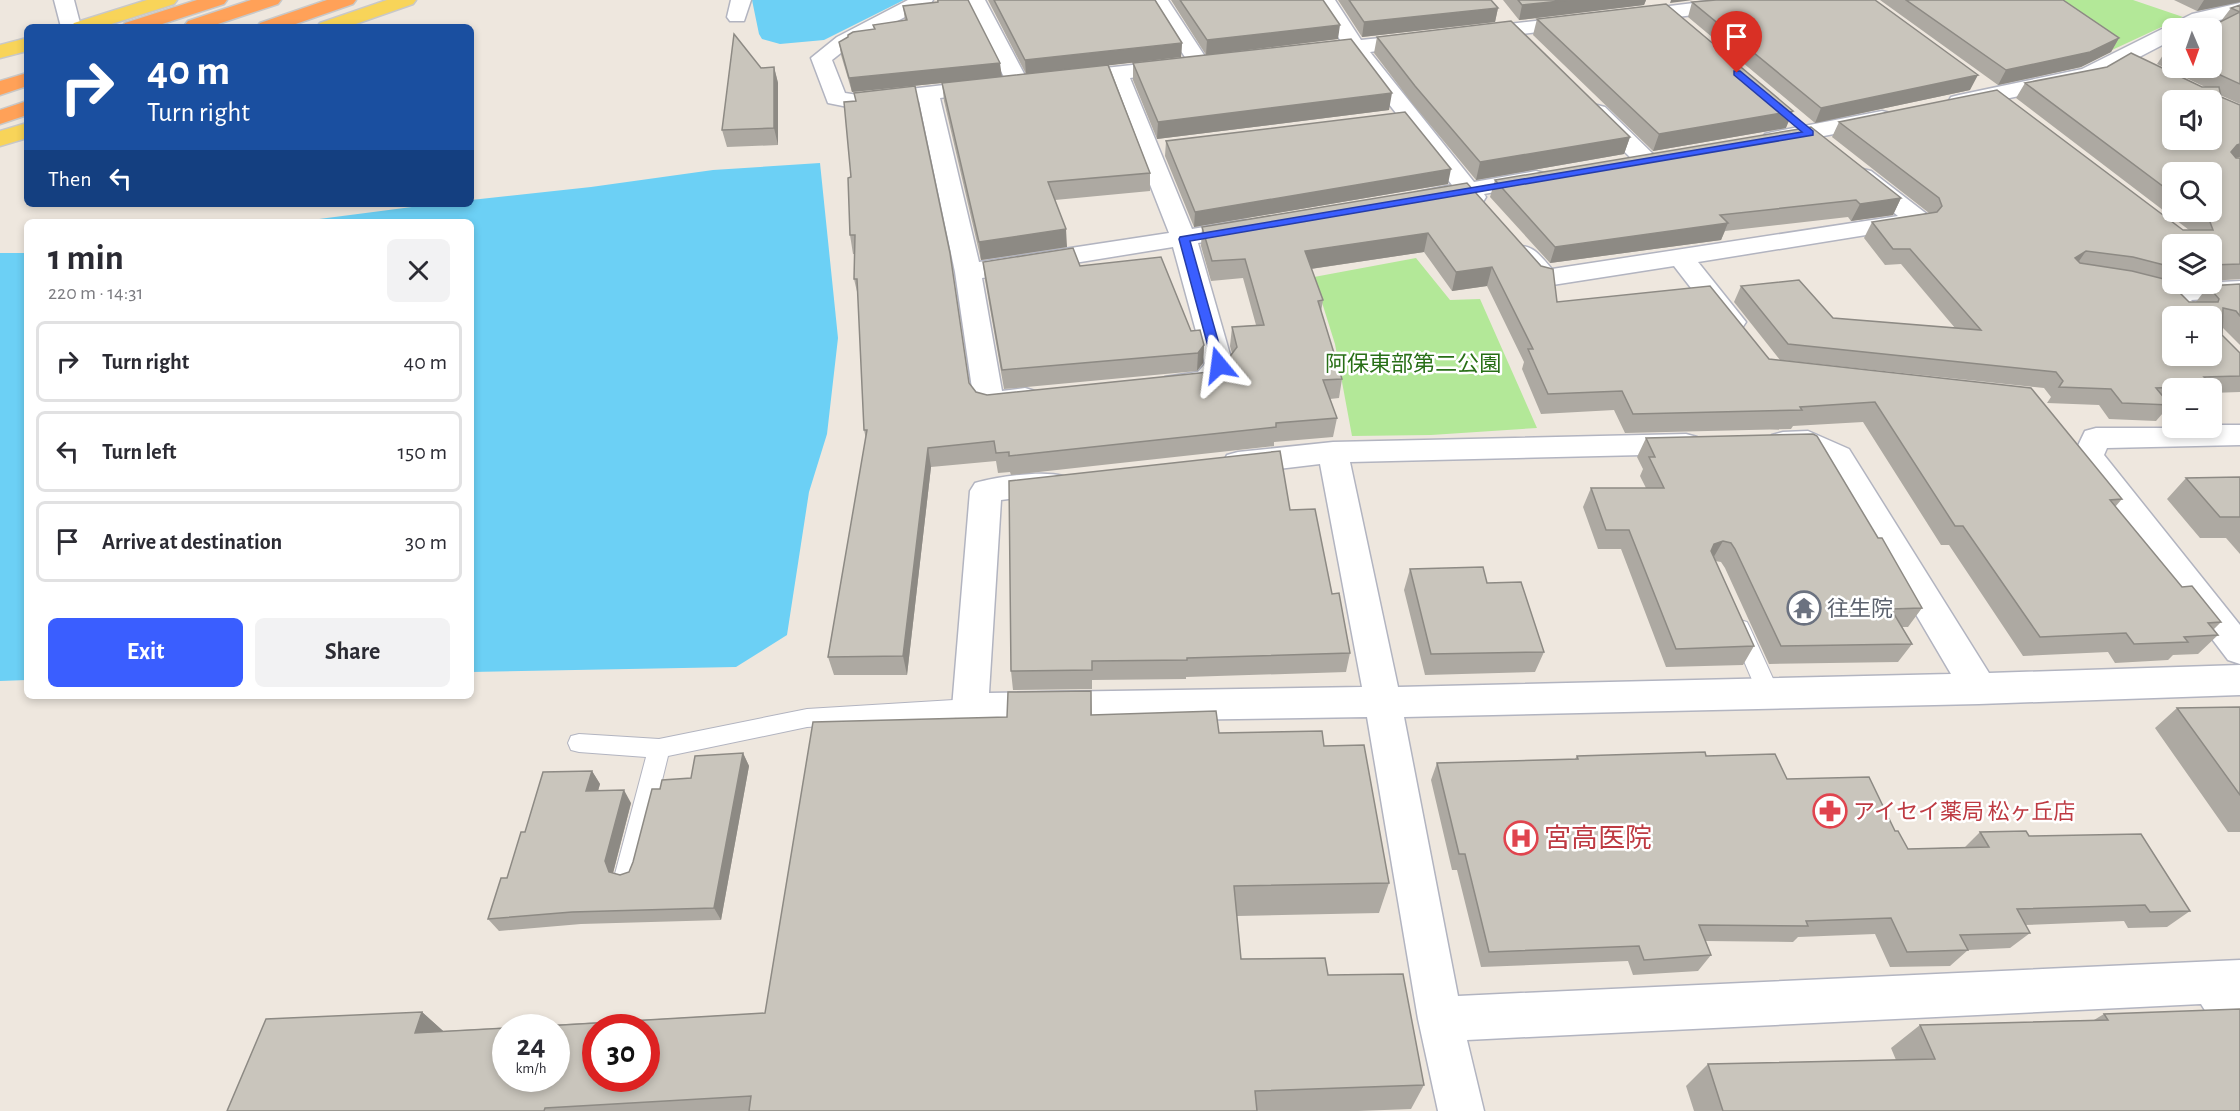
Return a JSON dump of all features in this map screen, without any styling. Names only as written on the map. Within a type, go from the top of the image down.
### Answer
[{"type":"highway","points":[[141,24],[217,0]]},
{"type":"highway","points":[[197,24],[271,0]]},
{"type":"highway","points":[[276,24],[346,0]]},
{"type":"highway","points":[[0,68],[24,61]]},
{"type":"highway","points":[[0,88],[24,80]]},
{"type":"highway","points":[[0,117],[24,109]]},
{"type":"main road","points":[[91,24],[167,0]]},
{"type":"main road","points":[[336,24],[406,0]]},
{"type":"main road","points":[[0,52],[24,45]]},
{"type":"main road","points":[[0,139],[24,131]]},
{"type":"street","points":[[64,0],[70,24]]},
{"type":"street","points":[[923,0],[844,41],[821,58],[836,99],[858,102],[928,92],[1221,62]]},
{"type":"street","points":[[975,0],[1018,83]]},
{"type":"street","points":[[1158,0],[1199,64]]},
{"type":"street","points":[[1325,0],[1355,47],[1467,190],[1545,279],[1919,220],[1800,126]]},
{"type":"street","points":[[1457,36],[1601,20],[1658,6],[1766,0]]},
{"type":"street","points":[[1658,6],[1683,28]]},
{"type":"street","points":[[1496,7],[1513,30],[1530,46]]},
{"type":"street","points":[[2199,18],[2235,13]]},
{"type":"street","points":[[1936,107],[2003,102],[2089,74],[2162,37]]},
{"type":"street","points":[[1288,54],[1434,38]]},
{"type":"street","points":[[2122,57],[2141,67]]},
{"type":"street","points":[[1117,72],[1159,148],[1219,365],[1207,381],[1150,387]]},
{"type":"street","points":[[1966,75],[2003,102]]},
{"type":"street","points":[[928,92],[968,272],[989,402],[1046,396]]},
{"type":"street","points":[[1580,95],[1635,162],[1669,156]]},
{"type":"street","points":[[1751,143],[1800,126],[1902,114]]},
{"type":"street","points":[[1387,119],[1410,117]]},
{"type":"street","points":[[1408,200],[1556,175]]},
{"type":"street","points":[[968,272],[1267,225]]},
{"type":"street","points":[[1680,258],[1750,344]]},
{"type":"street","points":[[2222,272],[2240,288]]},
{"type":"street","points":[[2178,300],[2185,291],[2240,288]]},
{"type":"street","points":[[2240,435],[2096,438],[2088,456],[2240,650]]},
{"type":"street","points":[[1749,442],[1808,441],[1838,456],[1979,689]]},
{"type":"street","points":[[1206,467],[1333,452],[1713,443]]},
{"type":"street","points":[[1333,452],[1383,702],[1440,1020],[1461,1111]]},
{"type":"street","points":[[1078,481],[986,491],[970,708],[1769,694],[2240,680]]},
{"type":"street","points":[[1440,1020],[2226,981],[2240,1025]]},
{"type":"lane","points":[[1732,611],[1769,694]]},
{"type":"lane","points":[[579,743],[659,748],[807,718],[970,708]]},
{"type":"lane","points":[[627,874],[659,748]]},
{"type":"green space","points":[[2041,0],[2133,0],[2183,17],[2162,18],[2162,27],[2112,50]]},
{"type":"green space","name":"阿保東部第二公園","points":[[1416,258],[1450,300],[1480,299],[1537,428],[1431,435],[1352,436],[1335,344],[1314,277]]},
{"type":"water","points":[[752,0],[904,0],[824,40],[780,44],[762,39]]},
{"type":"water","points":[[820,163],[838,338],[827,434],[809,492],[787,635],[736,667],[474,672],[474,219],[319,219],[412,207],[474,207],[474,200],[591,187],[713,170]]},
{"type":"water","points":[[0,253],[24,253],[24,680],[0,681]]},
{"type":"building","points":[[938,0],[968,0],[1000,63],[849,78],[839,42],[853,32],[875,29],[873,25],[907,20],[903,6],[938,2]]},
{"type":"building","points":[[994,0],[1155,0],[1182,43],[1025,60]]},
{"type":"building","points":[[1180,0],[1323,0],[1340,25],[1207,40]]},
{"type":"building","points":[[1349,0],[1491,0],[1498,8],[1364,22]]},
{"type":"building","points":[[1518,0],[1570,0],[1522,5]]},
{"type":"building","points":[[1875,0],[1978,75],[1821,108],[1692,2]]},
{"type":"building","points":[[1906,0],[2063,0],[2119,38],[2090,52],[2006,70]]},
{"type":"building","points":[[1666,4],[1793,111],[1659,134],[1537,19]]},
{"type":"building","points":[[2240,5],[2240,12],[2231,8]]},
{"type":"building","points":[[2240,12],[2240,84],[2222,76],[2222,21]]},
{"type":"building","points":[[1511,21],[1630,137],[1480,162],[1415,86],[1377,37]]},
{"type":"building","points":[[734,34],[761,68],[774,67],[774,128],[722,130]]},
{"type":"building","points":[[1351,39],[1392,93],[1158,122],[1133,63]]},
{"type":"building","points":[[2131,53],[2162,68],[2162,78],[2183,78],[2202,87],[2219,87],[2220,90],[2162,90],[2162,150],[2222,150],[2222,97],[2240,105],[2240,144],[2231,152],[2236,158],[2240,158],[2240,264],[2222,265],[2222,234],[2162,234],[2162,264],[2133,257],[2086,251],[2075,258],[2080,263],[2162,278],[2162,294],[2181,294],[2189,302],[2218,302],[2219,299],[2215,294],[2222,294],[2222,285],[2240,284],[2240,316],[2236,311],[2223,308],[2222,335],[2240,353],[2240,376],[2162,378],[2162,388],[2156,388],[2162,395],[2162,405],[2122,403],[2111,389],[2059,387],[2063,381],[2056,372],[1788,344],[1741,286],[1799,280],[1833,318],[1981,330],[1910,249],[1893,249],[1872,222],[1937,212],[1942,206],[1939,198],[1839,122],[1997,90],[2162,214],[2162,222],[2172,222],[2183,230],[2213,230],[2210,222],[2222,222],[2222,162],[2162,162],[2162,186],[2025,83],[2107,67]]},
{"type":"building","points":[[1108,65],[1150,173],[1048,182],[1066,229],[979,242],[942,83]]},
{"type":"building","points":[[915,86],[950,253],[969,383],[976,392],[987,395],[1219,371],[1237,347],[1232,327],[1264,325],[1245,259],[1212,261],[1202,227],[1467,183],[1541,266],[1553,269],[1557,302],[1710,286],[1769,359],[2031,388],[2122,499],[2110,500],[2182,587],[2192,586],[2221,622],[2208,623],[2218,635],[2184,637],[2188,642],[2134,644],[2126,633],[2040,637],[1963,526],[1955,526],[1875,402],[1800,407],[1802,410],[1633,414],[1622,391],[1548,394],[1528,349],[1533,349],[1492,267],[1456,272],[1428,233],[1305,251],[1323,300],[1318,301],[1342,379],[1323,380],[1337,418],[1276,423],[1276,427],[1009,456],[1009,452],[996,453],[994,441],[928,448],[903,656],[828,657],[867,430],[864,430],[857,279],[854,279],[855,235],[850,235],[848,178],[851,177],[844,102],[856,101],[854,93]]},
{"type":"building","points":[[1405,112],[1451,169],[1195,212],[1166,141]]},
{"type":"building","points":[[1811,127],[1901,198],[1860,204],[1856,200],[1720,215],[1728,223],[1555,247],[1495,180]]},
{"type":"building","points":[[1073,248],[1080,266],[1161,257],[1191,331],[1200,330],[1204,345],[1198,353],[1002,370],[983,262]]},
{"type":"building","points":[[1813,434],[1817,436],[1878,538],[1882,538],[1922,608],[1891,609],[1912,644],[1781,646],[1735,549],[1731,543],[1723,541],[1714,544],[1711,551],[1754,646],[1676,649],[1629,530],[1606,530],[1591,488],[1664,488],[1649,457],[1655,457],[1646,438]]},
{"type":"building","points":[[1280,451],[1290,510],[1315,509],[1332,594],[1339,593],[1350,653],[1187,658],[1187,660],[1092,661],[1092,670],[1011,671],[1009,481]]},
{"type":"building","points":[[2240,477],[2240,517],[2220,517],[2186,478]]},
{"type":"building","points":[[1483,567],[1487,583],[1521,582],[1544,652],[1431,654],[1410,569]]},
{"type":"building","points":[[1091,691],[1091,715],[1216,711],[1219,733],[1322,731],[1324,746],[1364,745],[1389,883],[1234,886],[1241,959],[1325,958],[1328,975],[1403,974],[1424,1085],[1255,1091],[1257,1111],[749,1111],[751,1096],[545,1108],[544,1111],[227,1111],[266,1019],[422,1012],[415,1033],[492,1029],[492,1092],[570,1092],[570,1025],[582,1024],[582,1092],[660,1092],[660,1019],[765,1013],[813,722],[1007,717],[1008,692]]},
{"type":"building","points":[[2240,707],[2240,795],[2177,708]]},
{"type":"building","points":[[1705,752],[1706,756],[1775,754],[1787,779],[1869,777],[1895,831],[1898,831],[1908,849],[1989,847],[1980,832],[2026,831],[2029,836],[2141,834],[2190,911],[2150,912],[2145,905],[2017,909],[2030,933],[1960,935],[1968,950],[1907,952],[1891,918],[1806,921],[1808,926],[1699,925],[1711,955],[1644,960],[1639,946],[1489,952],[1465,854],[1459,854],[1437,763]]},
{"type":"building","points":[[743,753],[714,908],[572,912],[488,919],[501,878],[507,878],[521,832],[525,832],[543,772],[592,771],[586,791],[624,790],[605,861],[609,872],[620,875],[629,872],[633,862],[652,789],[660,789],[662,780],[691,778],[695,756]]},
{"type":"building","points":[[2240,1009],[2240,1111],[1723,1111],[1708,1064],[1935,1059],[1920,1025],[2108,1020],[2104,1014]]},
{"type":"place","name":"往生院","points":[[1804,608]]},
{"type":"place","name":"アイセイ薬局 松ヶ丘店","points":[[1830,811]]},
{"type":"place","name":"宮高医院","points":[[1521,838]]},
{"type":"route","points":[[1219,365],[1184,239],[1809,133],[1737,73]]}]
